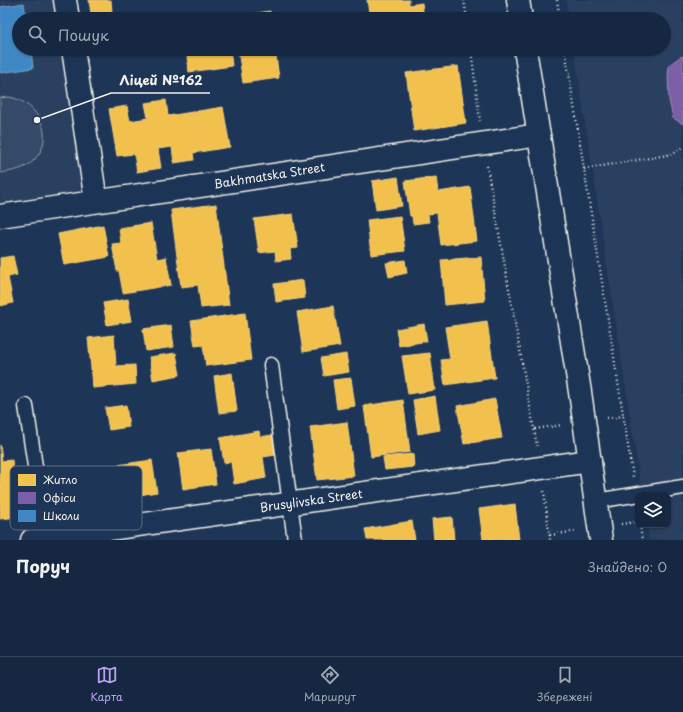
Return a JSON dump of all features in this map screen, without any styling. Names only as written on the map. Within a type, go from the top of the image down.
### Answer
[{"type":"street","points":[[65,0],[67,12]]},
{"type":"street","points":[[518,0],[520,12]]},
{"type":"street","points":[[74,56],[96,201]]},
{"type":"street","points":[[526,56],[582,400],[602,540]]},
{"type":"street","name":"Bakhmatska Street","points":[[0,216],[538,135]]},
{"type":"street","name":"Brusylivska Street","points":[[142,524],[590,461]]},
{"type":"street","name":"Brusylivska Street","points":[[41,539],[103,530]]},
{"type":"lane","points":[[271,365],[295,540]]},
{"type":"lane","points":[[26,406],[33,466]]},
{"type":"lane","points":[[649,492],[683,487]]},
{"type":"lane","points":[[596,501],[635,494]]},
{"type":"path","points":[[464,0],[466,12]]},
{"type":"path","points":[[557,0],[559,12]]},
{"type":"path","points":[[472,56],[483,143],[532,414],[550,540]]},
{"type":"path","points":[[566,56],[636,492]]},
{"type":"path","points":[[584,169],[673,154],[683,146]]},
{"type":"path","points":[[640,528],[642,540]]},
{"type":"shaded area","points":[[0,0],[55,0],[57,12],[12,12],[12,56],[64,56],[85,191],[0,204]]},
{"type":"shaded area","points":[[566,0],[683,0],[683,540],[649,540],[647,528],[671,528],[671,492],[642,492],[575,56],[671,56],[671,12],[568,12]]},
{"type":"shaded area","points":[[9,97],[19,100],[36,113],[44,131],[44,141],[41,151],[27,166],[18,170],[0,173],[0,98]]},
{"type":"building: Житло","points":[[89,0],[111,0],[112,12],[91,12]]},
{"type":"building: Житло","points":[[367,0],[409,0],[409,5],[422,3],[423,12],[369,12]]},
{"type":"building: Житло","points":[[187,56],[231,56],[232,66],[189,72]]},
{"type":"building: Житло","points":[[239,56],[276,56],[279,78],[243,83]]},
{"type":"building: Житло","points":[[458,66],[466,123],[414,131],[406,73]]},
{"type":"building: Житло","points":[[166,100],[168,116],[223,107],[230,147],[193,153],[194,160],[174,163],[172,147],[158,149],[161,168],[137,172],[134,154],[117,156],[109,109],[127,106],[130,121],[148,118],[145,103]]},
{"type":"building: Житло","points":[[398,177],[402,206],[376,210],[372,181]]},
{"type":"building: Житло","points":[[436,177],[438,192],[470,187],[477,241],[441,245],[437,213],[428,214],[429,222],[413,224],[412,216],[410,216],[405,181]]},
{"type":"building: Житло","points":[[216,204],[229,305],[201,308],[198,285],[181,287],[171,210]]},
{"type":"building: Житло","points":[[293,214],[298,248],[290,249],[291,259],[276,261],[275,251],[259,253],[254,219]]},
{"type":"building: Житло","points":[[400,216],[405,251],[371,255],[367,220]]},
{"type":"building: Житло","points":[[151,223],[157,259],[166,257],[171,285],[123,293],[112,244],[121,243],[119,228]]},
{"type":"building: Житло","points":[[103,225],[109,257],[64,265],[58,234]]},
{"type":"building: Житло","points":[[13,256],[17,275],[8,277],[13,303],[0,306],[0,258]]},
{"type":"building: Житло","points":[[481,257],[485,301],[445,305],[441,260]]},
{"type":"building: Житло","points":[[405,260],[407,273],[389,277],[386,263]]},
{"type":"building: Житло","points":[[303,280],[305,298],[276,302],[274,284]]},
{"type":"building: Житло","points":[[128,299],[132,321],[107,325],[103,303]]},
{"type":"building: Житло","points":[[333,306],[340,346],[303,352],[297,312]]},
{"type":"building: Житло","points":[[245,313],[251,360],[206,366],[203,345],[195,346],[191,321]]},
{"type":"building: Житло","points":[[487,321],[495,378],[445,385],[441,360],[450,359],[445,327]]},
{"type":"building: Житло","points":[[424,324],[427,341],[399,346],[396,329]]},
{"type":"building: Житло","points":[[171,325],[174,347],[146,351],[143,329]]},
{"type":"building: Житло","points":[[114,335],[116,366],[135,365],[136,384],[93,388],[88,338]]},
{"type":"building: Житло","points":[[176,353],[180,375],[153,380],[149,357]]},
{"type":"building: Житло","points":[[430,353],[435,390],[408,394],[402,356]]},
{"type":"building: Житло","points":[[346,354],[349,372],[324,376],[321,358]]},
{"type":"building: Житло","points":[[232,373],[237,411],[219,413],[214,376]]},
{"type":"building: Житло","points":[[351,378],[355,406],[337,409],[333,380]]},
{"type":"building: Житло","points":[[435,396],[440,430],[418,434],[413,400]]},
{"type":"building: Житло","points":[[495,399],[502,438],[464,444],[457,406]]},
{"type":"building: Житло","points":[[403,400],[410,452],[371,457],[364,406]]},
{"type":"building: Житло","points":[[126,405],[129,427],[109,430],[105,408]]},
{"type":"building: Житло","points":[[347,422],[354,476],[317,480],[310,427]]},
{"type":"building: Житло","points":[[259,431],[260,437],[272,435],[276,455],[263,457],[266,478],[234,484],[231,462],[224,463],[220,438]]},
{"type":"building: Житло","points":[[0,445],[2,461],[12,460],[13,466],[10,466],[10,518],[0,519]]},
{"type":"building: Житло","points":[[211,449],[216,484],[183,489],[178,453]]},
{"type":"building: Житло","points":[[413,454],[414,467],[385,470],[383,457]]},
{"type":"building: Житло","points":[[152,460],[157,492],[142,495],[142,466],[117,465]]},
{"type":"building: Житло","points":[[515,504],[519,540],[483,540],[479,509]]},
{"type":"building: Житло","points":[[452,517],[454,540],[434,540],[432,519]]},
{"type":"building: Житло","points":[[412,521],[415,540],[367,540],[365,529]]},
{"type":"building: Офіси","points":[[683,56],[683,124],[673,118],[669,100],[668,77],[669,65]]},
{"type":"building: Школи","points":[[24,3],[25,12],[12,12],[12,56],[32,56],[33,68],[0,73],[0,7]]},
{"type":"place","name":"Ліцей №162","points":[[37,120]]}]
